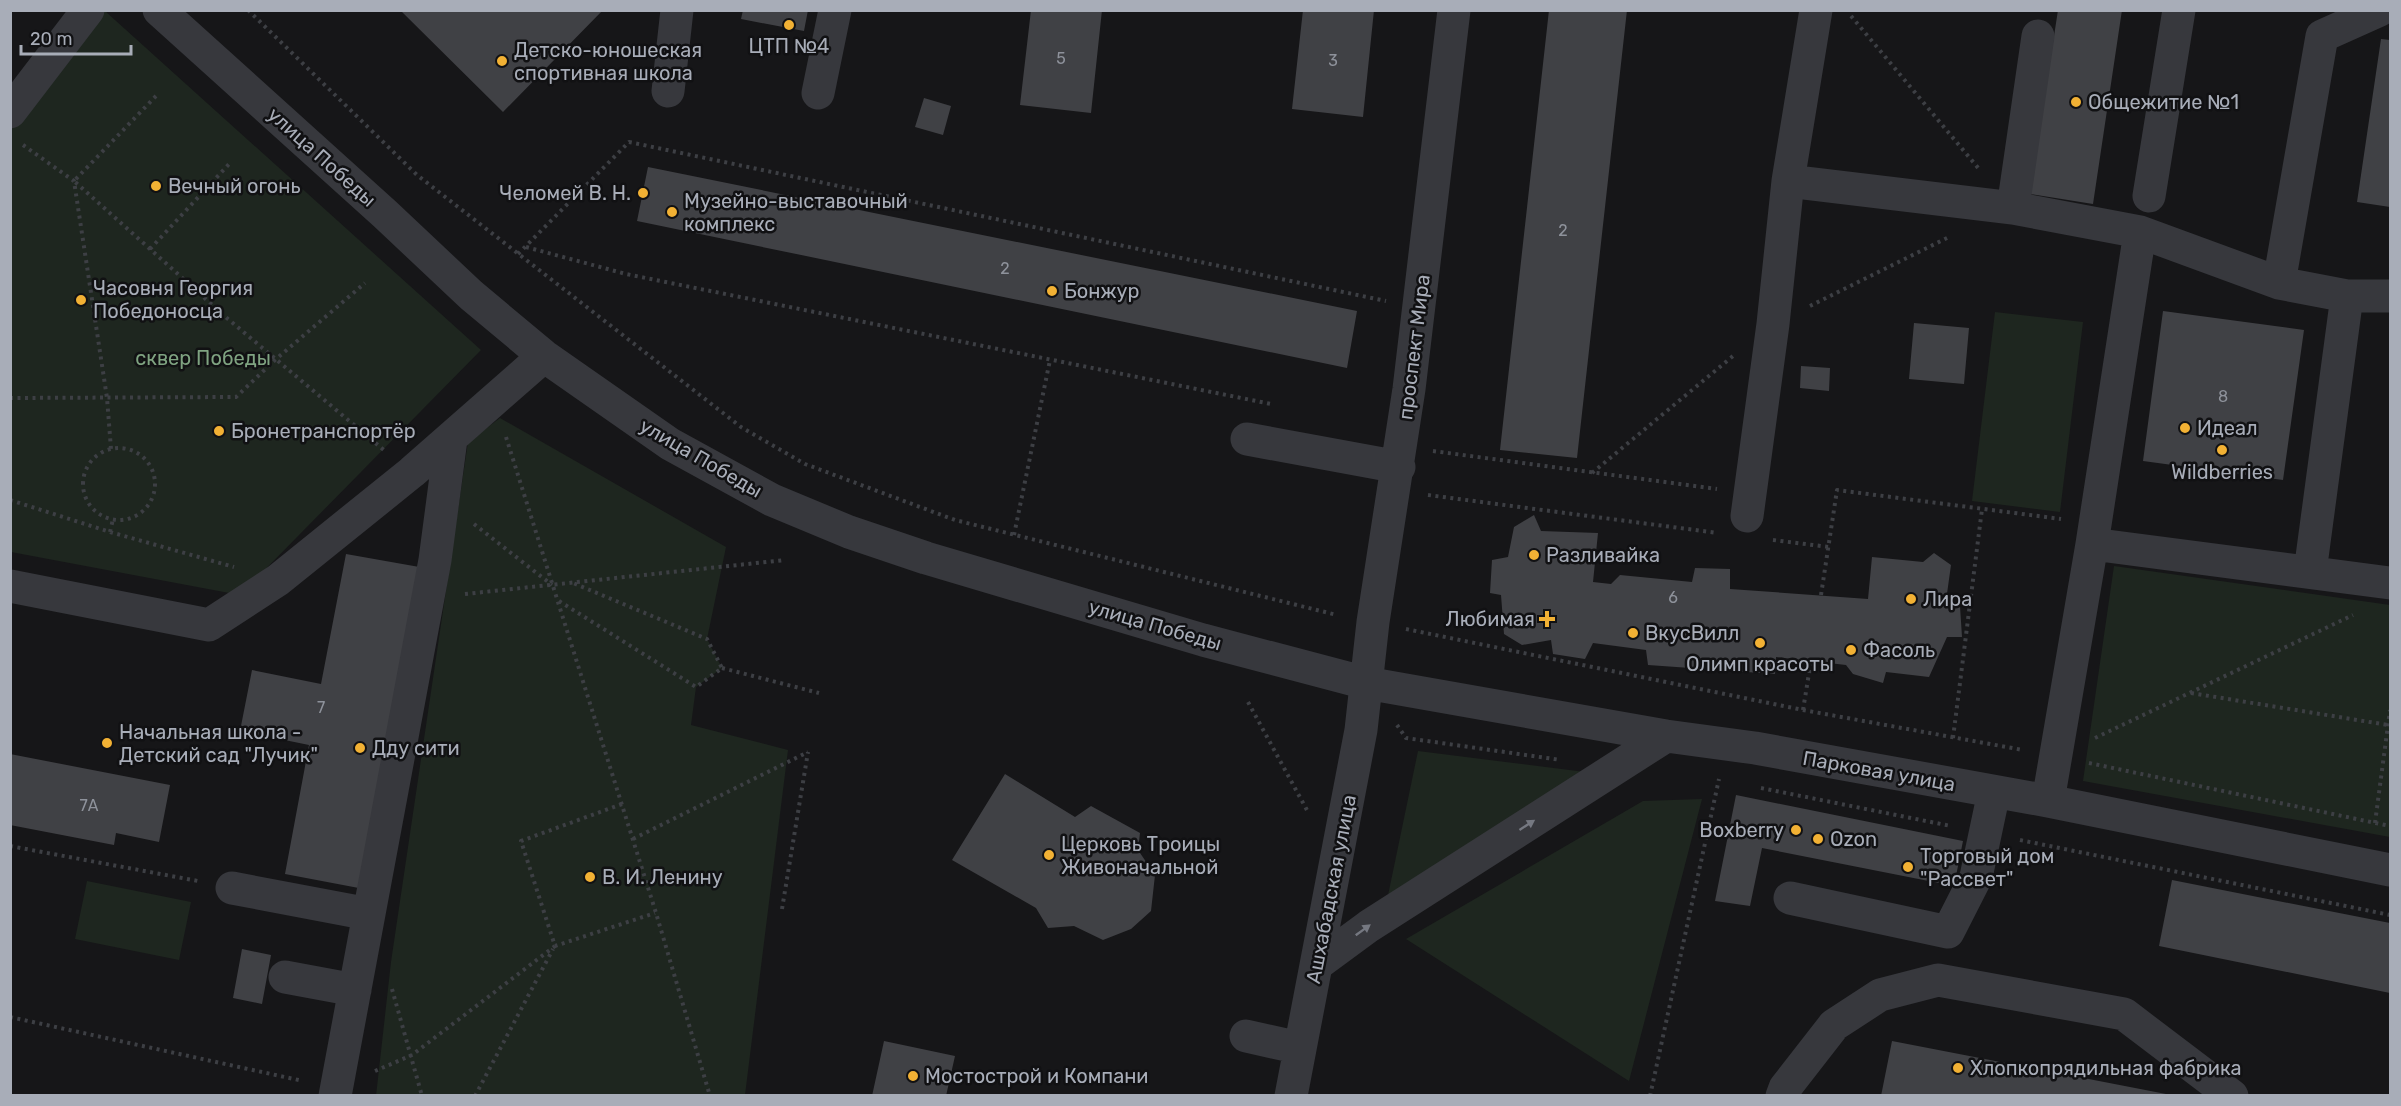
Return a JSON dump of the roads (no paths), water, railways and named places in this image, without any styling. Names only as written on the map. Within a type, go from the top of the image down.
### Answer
[{"type":"street","points":[[15,127],[88,10]]},
{"type":"street","name":"улица Победы","points":[[159,10],[385,213],[471,296],[544,356],[670,444],[772,500],[849,532],[926,558],[1181,633],[1366,683]]},
{"type":"street","points":[[668,92],[676,10]]},
{"type":"street","points":[[818,93],[835,10]]},
{"type":"street","name":"проспект Мира","points":[[1366,683],[1373,622],[1399,467],[1454,10]]},
{"type":"street","points":[[1735,525],[1773,324],[1788,181],[1815,10]]},
{"type":"street","points":[[2149,196],[2179,10]]},
{"type":"street","points":[[2279,283],[2322,36],[2380,10]]},
{"type":"street","points":[[2013,208],[2037,36]]},
{"type":"street","points":[[1788,181],[2013,208],[2140,232],[2279,283],[2347,296],[2391,296]]},
{"type":"street","points":[[2048,801],[2093,534],[2140,232]]},
{"type":"street","points":[[2310,572],[2347,296]]},
{"type":"street","points":[[10,586],[209,625],[278,580],[412,472],[544,356]]},
{"type":"street","points":[[335,1092],[428,597],[450,439]]},
{"type":"street","points":[[1247,439],[1399,467]]},
{"type":"street","points":[[2093,534],[2310,572],[2391,583]]},
{"type":"street","name":"Парковая улица","points":[[1366,683],[1666,736],[1755,748],[2048,801],[2391,870]]},
{"type":"street","name":"Ашхабадская улица","points":[[1291,1095],[1361,730],[1366,683]]},
{"type":"street","points":[[1316,965],[1370,926],[1666,736]]},
{"type":"street","points":[[1790,898],[1948,932],[1976,877],[1994,792]]},
{"type":"street","points":[[232,888],[369,914]]},
{"type":"street","points":[[285,977],[355,990]]},
{"type":"street","points":[[1782,1095],[1834,1025],[1880,995],[1938,980],[2124,1014],[2232,1095]]},
{"type":"street","points":[[1246,1036],[1300,1048]]},
{"type":"place","name":"ЦТП №4","points":[[789,25]]},
{"type":"place","name":"Детско-юношеская спортивная школа","points":[[502,61]]},
{"type":"place","name":"Общежитие №1","points":[[2076,102]]},
{"type":"place","name":"Вечный огонь","points":[[156,186]]},
{"type":"place","name":"Челомей В. Н.","points":[[643,193]]},
{"type":"place","name":"Музейно-выставочный комплекс","points":[[672,212]]},
{"type":"place","name":"Бонжур","points":[[1052,291]]},
{"type":"place","name":"Часовня Георгия Победоносца","points":[[81,300]]},
{"type":"place","name":"Идеал","points":[[2185,428]]},
{"type":"place","name":"Бронетранспортёр","points":[[219,431]]},
{"type":"place","name":"Wildberries","points":[[2222,450]]},
{"type":"place","name":"Разливайка","points":[[1534,555]]},
{"type":"place","name":"Лира","points":[[1911,599]]},
{"type":"place","name":"Любимая","points":[[1547,619]]},
{"type":"place","name":"ВкусВилл","points":[[1633,633]]},
{"type":"place","name":"Олимп красоты","points":[[1760,643]]},
{"type":"place","name":"Фасоль","points":[[1851,650]]},
{"type":"place","name":"Начальная школа - Детский сад \"Лучик\"","points":[[107,743]]},
{"type":"place","name":"Дду сити","points":[[360,748]]},
{"type":"place","name":"Boxberry","points":[[1796,830]]},
{"type":"place","name":"Ozon","points":[[1818,839]]},
{"type":"place","name":"Церковь Троицы Живоначальной","points":[[1049,855]]},
{"type":"place","name":"Торговый дом \"Рассвет\"","points":[[1908,867]]},
{"type":"place","name":"В. И. Ленину","points":[[590,877]]},
{"type":"place","name":"Хлопкопрядильная фабрика","points":[[1958,1068]]},
{"type":"place","name":"Мостострой и Компани","points":[[913,1076]]},
{"type":"park label","name":"сквер Победы","points":[[203,358]]}]
